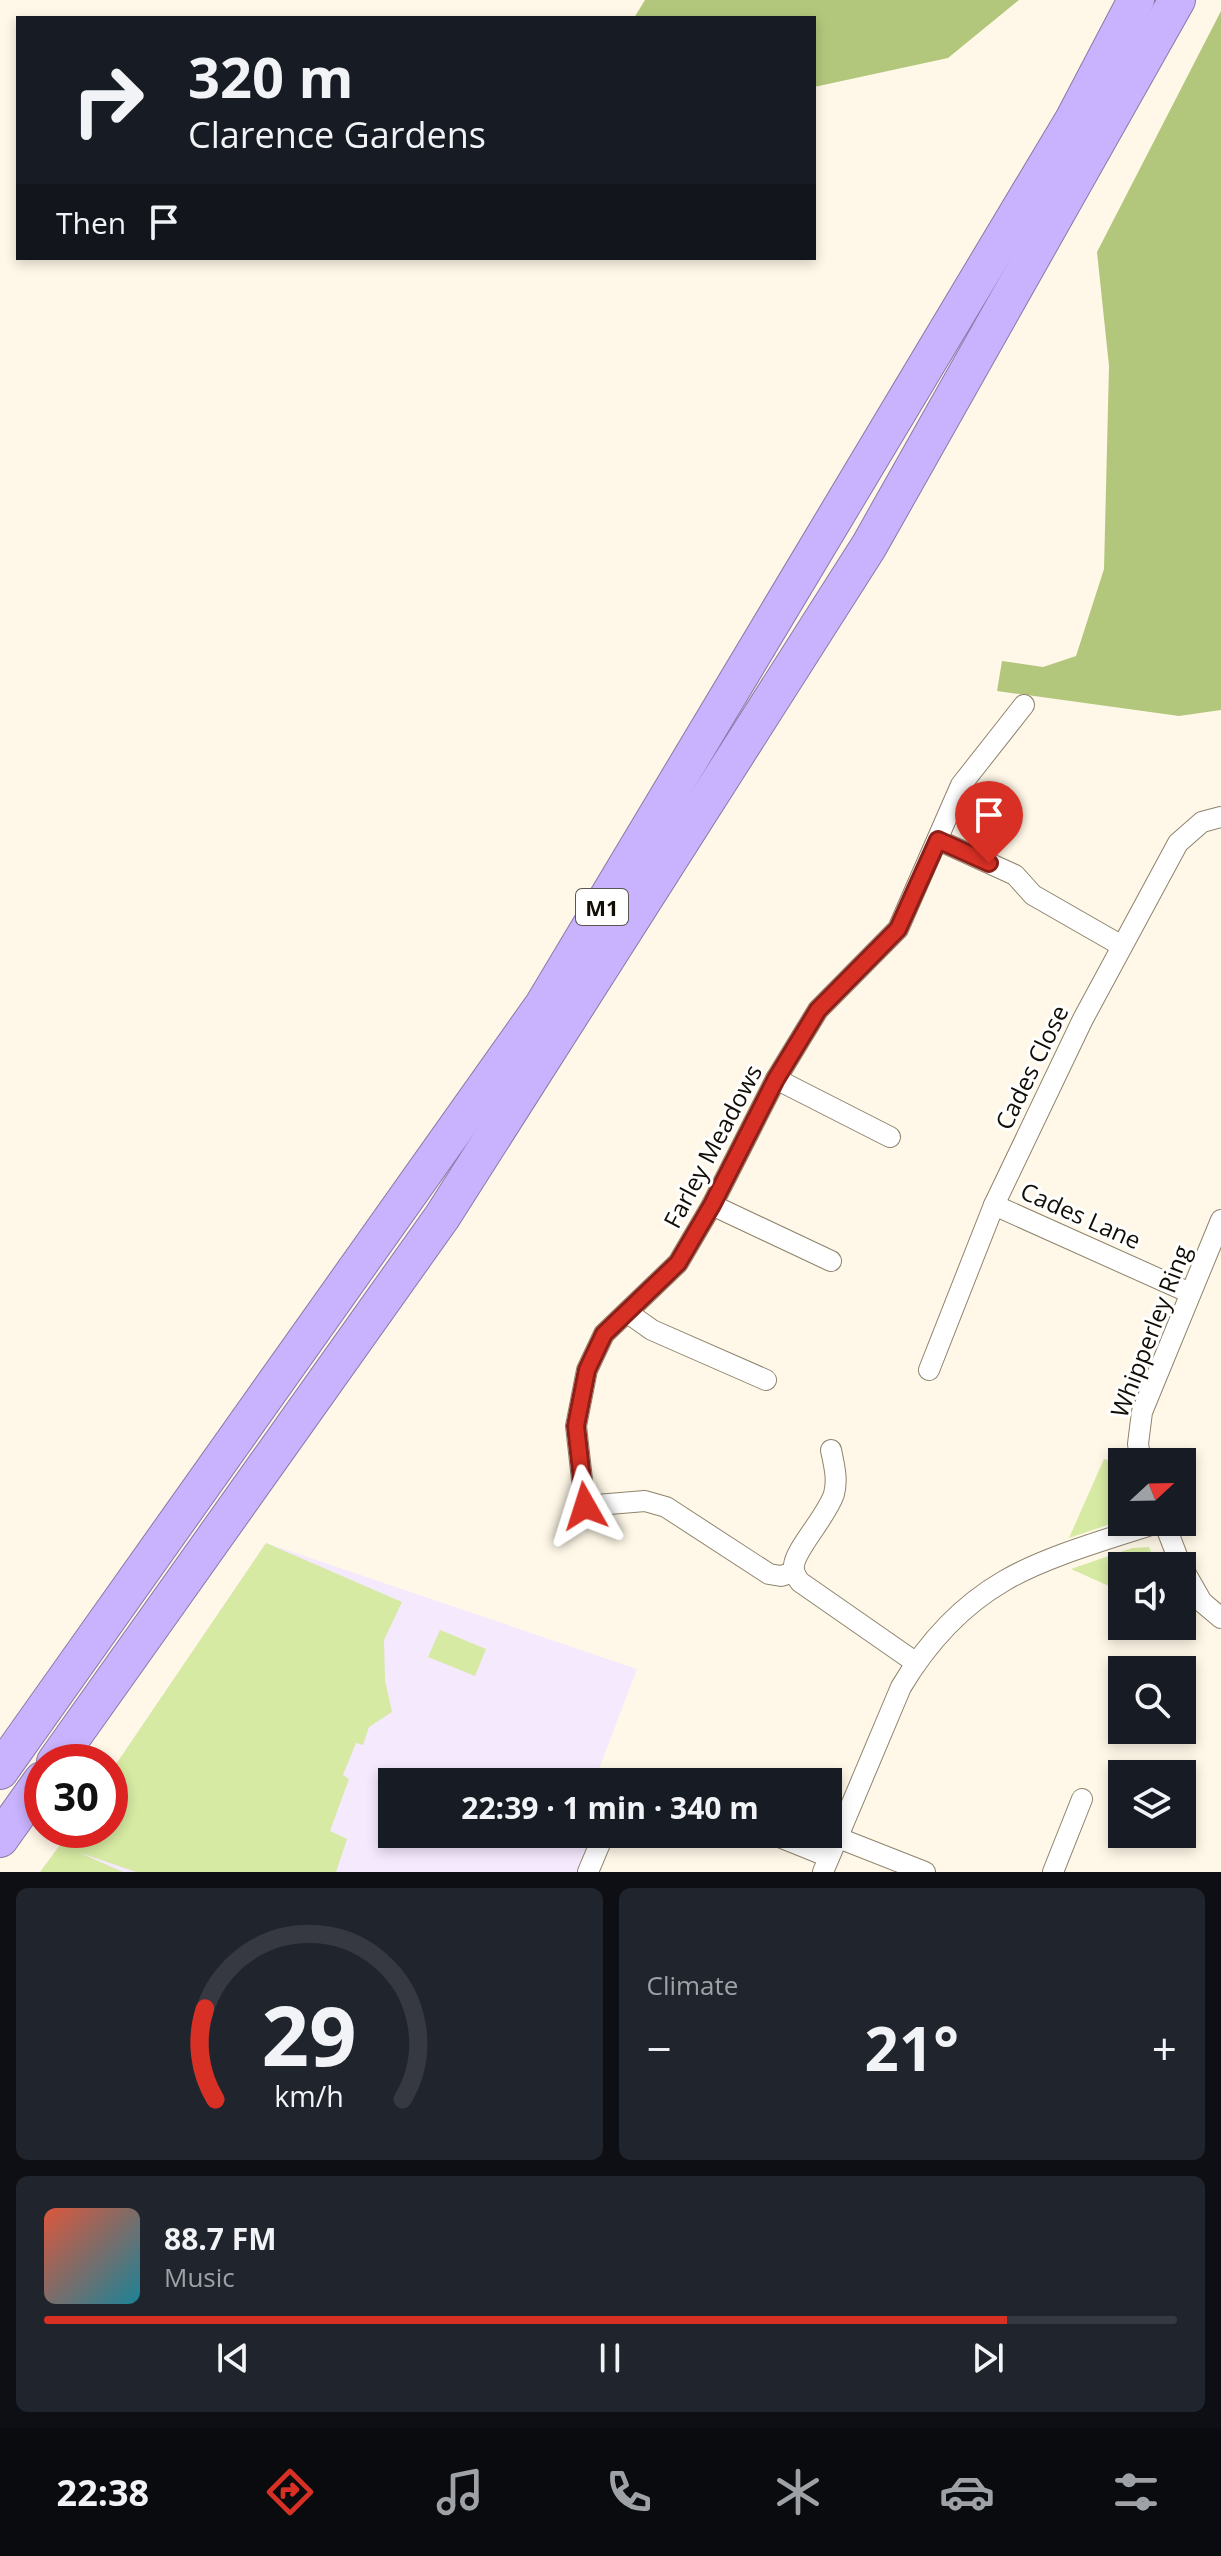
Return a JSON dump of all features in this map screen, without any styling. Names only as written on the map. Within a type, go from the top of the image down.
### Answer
[{"type":"highway","name":"M1","points":[[0,1771],[543,1005],[1073,120],[1136,0]]},
{"type":"highway","name":"M1","points":[[68,1744],[442,1217],[845,585],[1177,0]]},
{"type":"highway","points":[[0,1839],[24,1805]]},
{"type":"street","name":"Farley Meadows","points":[[794,1572],[781,1576],[769,1574],[655,1503],[645,1501],[585,1506],[576,1426],[587,1370],[604,1334],[678,1263],[712,1205],[776,1079],[818,1010],[898,929],[961,785],[1024,705]]},
{"type":"street","name":"Cades Close","points":[[929,1370],[994,1205],[1083,1019],[1178,843],[1202,822],[1221,817]]},
{"type":"street","points":[[938,840],[1015,875],[1033,895],[1122,946]]},
{"type":"street","points":[[776,1079],[890,1137]]},
{"type":"street","points":[[712,1205],[831,1261]]},
{"type":"street","name":"Cades Lane","points":[[994,1205],[1190,1293]]},
{"type":"street","name":"Whipperley Ring","points":[[1139,1448],[1142,1412],[1221,1220]]},
{"type":"street","points":[[628,1313],[652,1330],[766,1380]]},
{"type":"street","points":[[831,1450],[836,1472],[835,1490],[828,1510],[795,1561],[794,1572],[800,1582],[915,1662]]},
{"type":"street","points":[[830,1855],[901,1687],[915,1662],[956,1617],[1005,1580],[1122,1536]]},
{"type":"street","points":[[1196,1591],[1202,1602],[1221,1618]]},
{"type":"street","points":[[1053,1872],[1082,1799]]},
{"type":"street","points":[[588,1872],[598,1848]]},
{"type":"street","points":[[811,1848],[830,1855],[925,1872]]},
{"type":"shaded area","points":[[266,1543],[637,1669],[599,1768],[378,1768],[378,1848],[590,1848],[581,1872],[40,1872],[58,1848],[128,1848],[128,1746]]},
{"type":"green space","points":[[645,0],[1019,0],[948,58],[816,87],[816,16],[635,16]]},
{"type":"green space","points":[[1221,11],[1221,710],[1179,716],[997,691],[1002,661],[1043,667],[1076,656],[1104,569],[1109,366],[1097,252]]},
{"type":"green space","points":[[1104,1459],[1108,1460],[1108,1525],[1069,1538]]},
{"type":"green space","points":[[266,1543],[402,1602],[384,1640],[385,1680],[392,1712],[369,1727],[363,1745],[356,1743],[343,1775],[349,1779],[330,1831],[347,1839],[336,1872],[136,1872],[78,1852],[123,1872],[40,1872],[58,1848],[128,1848],[128,1746]]},
{"type":"green space","points":[[1149,1547],[1151,1552],[1120,1552]]},
{"type":"green space","points":[[1108,1556],[1108,1586],[1071,1569]]},
{"type":"green space","points":[[440,1630],[486,1649],[475,1676],[428,1657]]},
{"type":"route","points":[[585,1506],[576,1426],[587,1370],[604,1334],[678,1263],[712,1205],[776,1079],[818,1010],[898,929],[938,840],[989,863]]}]
